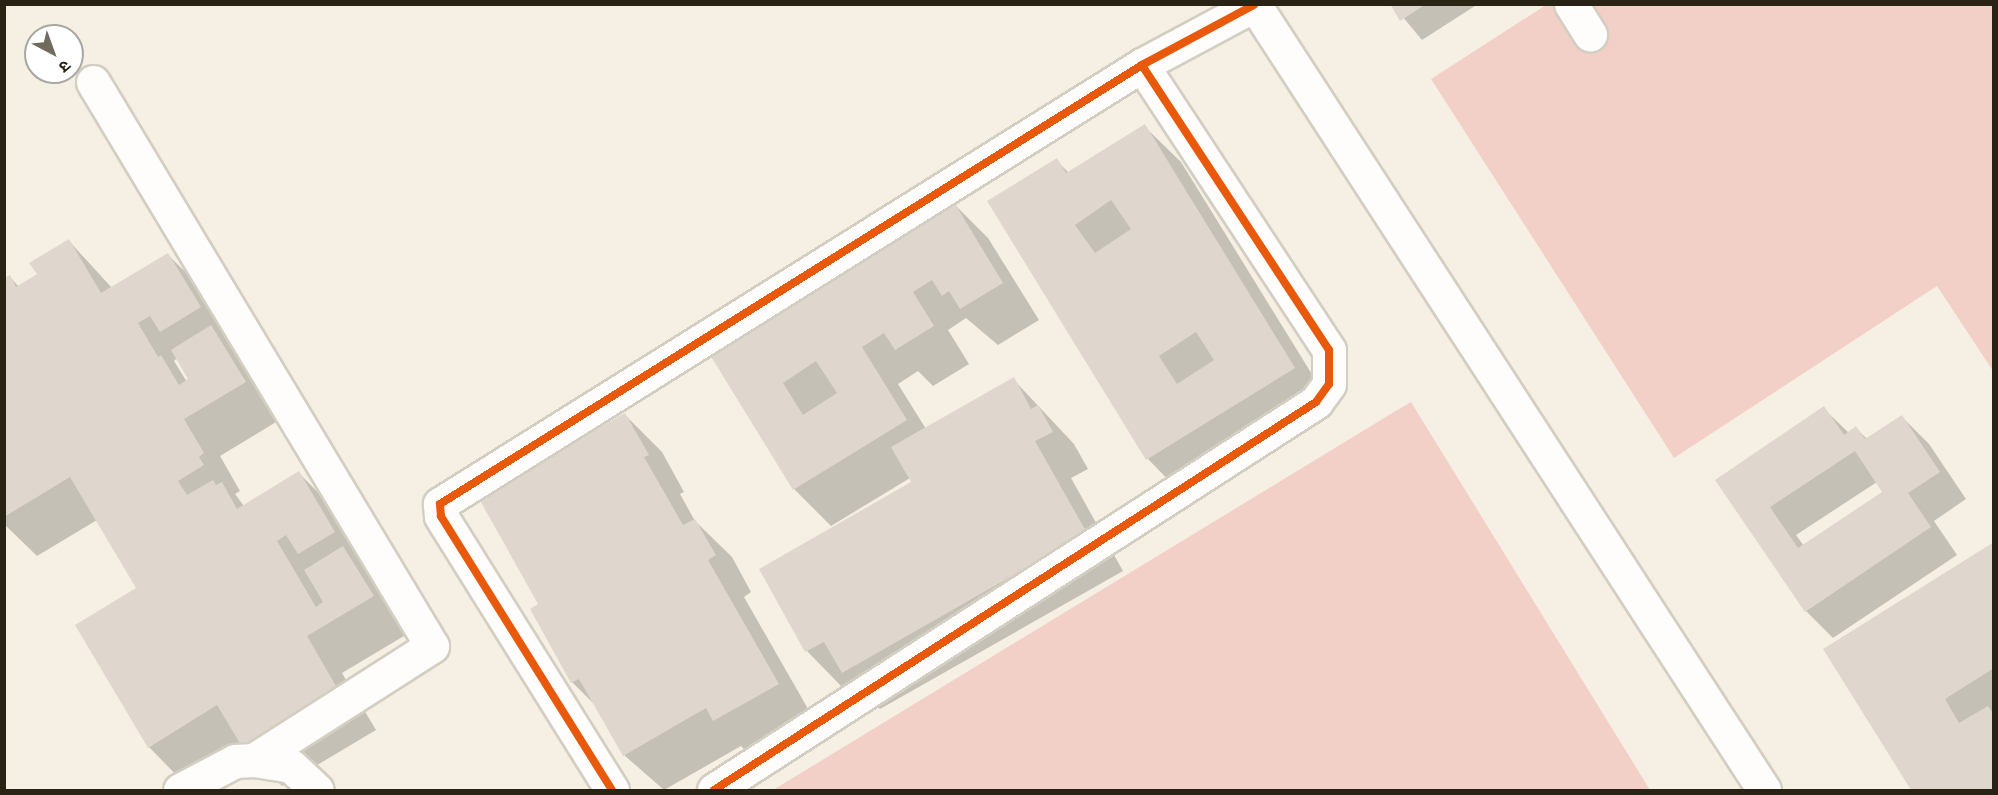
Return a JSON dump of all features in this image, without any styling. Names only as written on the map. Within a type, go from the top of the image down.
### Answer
[{"type":"street","points":[[1571,4],[1590,35]]},
{"type":"street","points":[[612,790],[441,516],[440,504],[1142,65],[1254,5],[1764,790]]},
{"type":"street","points":[[714,790],[1316,402],[1329,384],[1329,350],[1142,65]]},
{"type":"street","points":[[93,82],[432,646],[254,760]]},
{"type":"street","points":[[180,790],[235,761],[254,760],[291,766],[317,790]]},
{"type":"shaded area","points":[[1546,5],[1993,5],[1993,371],[1937,286],[1674,458],[1431,79]]},
{"type":"shaded area","points":[[1411,402],[1650,790],[773,790],[1394,412]]},
{"type":"building","points":[[1390,4],[1426,4],[1400,21]]},
{"type":"building","points":[[1145,124],[1295,368],[1146,460],[987,201],[1057,158],[1066,173]],"holes":[[[1111,200],[1131,229],[1095,253],[1075,225]],[[1196,332],[1214,360],[1177,384],[1159,356]]]},
{"type":"building","points":[[952,199],[1003,283],[960,309],[949,291],[942,296],[932,280],[913,292],[934,326],[895,350],[884,333],[862,347],[907,420],[793,490],[707,350]],"holes":[[[816,361],[837,393],[803,415],[783,383]]]},
{"type":"building","points":[[69,239],[101,293],[168,253],[201,307],[160,332],[150,316],[138,323],[158,357],[161,355],[179,385],[188,379],[171,350],[211,325],[246,382],[184,419],[204,453],[199,457],[204,465],[178,481],[187,495],[213,480],[216,485],[222,482],[237,509],[299,471],[335,532],[298,554],[286,535],[277,541],[316,607],[323,602],[304,570],[343,546],[374,596],[307,636],[340,693],[244,750],[217,705],[148,748],[75,625],[136,588],[70,477],[4,517],[4,278],[10,275],[16,287],[37,274],[29,263]]},
{"type":"building","points":[[1014,377],[1031,409],[1038,405],[1053,432],[1035,441],[1087,533],[842,673],[824,642],[805,652],[759,569],[911,482],[891,447]]},
{"type":"building","points":[[1824,406],[1844,435],[1856,426],[1865,439],[1902,415],[1940,472],[1908,493],[1931,527],[1805,612],[1715,480]],"holes":[[[1855,451],[1882,492],[1798,548],[1770,507]]]},
{"type":"building","points":[[625,413],[649,455],[644,457],[683,525],[695,519],[716,555],[708,560],[779,684],[713,721],[706,708],[623,756],[579,679],[571,683],[530,609],[538,604],[478,497]]},
{"type":"building","points":[[1994,542],[1994,668],[1945,699],[1959,723],[1988,706],[1994,715],[1994,790],[1911,790],[1823,649]]},
{"type":"cycle path","points":[[612,790],[441,516],[440,504],[1142,65],[1254,5]]},
{"type":"cycle path","points":[[714,790],[1316,402],[1329,384],[1329,350],[1142,65]]}]
